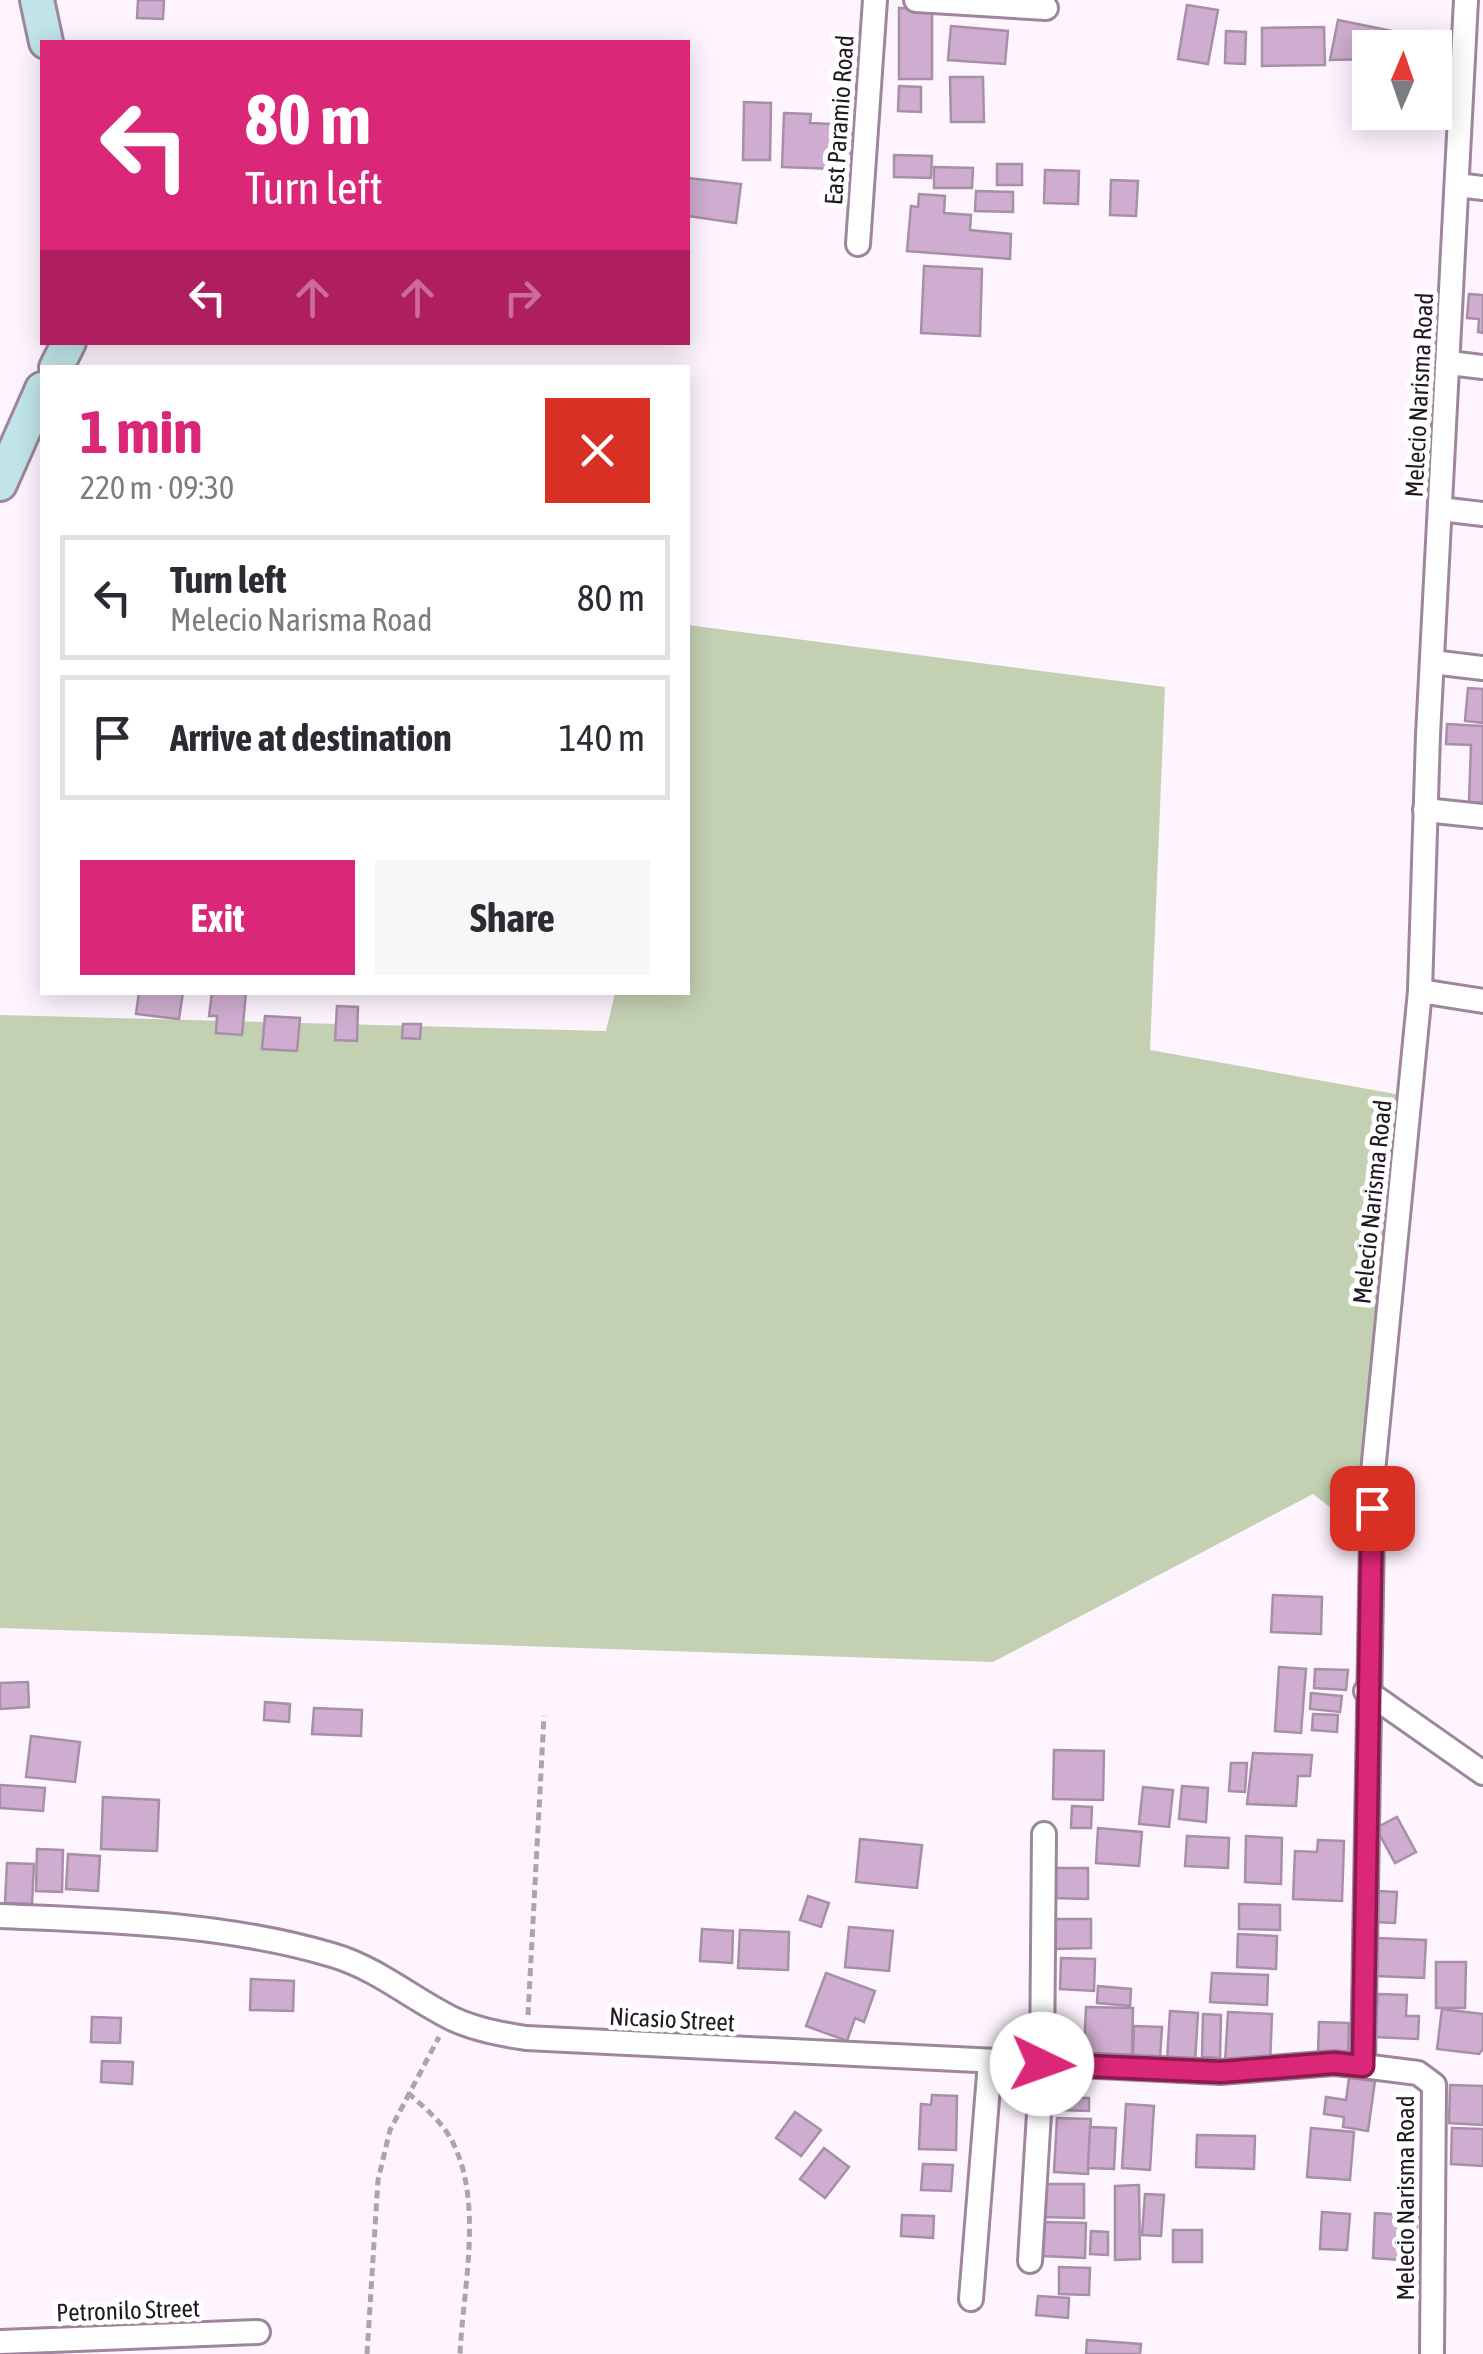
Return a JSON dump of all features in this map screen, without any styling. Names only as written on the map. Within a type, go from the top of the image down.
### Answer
[{"type":"street","points":[[37,0],[46,40]]},
{"type":"street","name":"East Paramio Road","points":[[858,244],[875,0]]},
{"type":"street","points":[[916,0],[1046,8]]},
{"type":"street","name":"Melecio Narisma Road","points":[[1432,2354],[1434,2085],[1418,2074],[1363,2066],[1366,1691],[1373,1472],[1420,991],[1425,810],[1466,0]]},
{"type":"street","points":[[1457,185],[1483,188]]},
{"type":"street","points":[[1450,364],[1483,368]]},
{"type":"street","points":[[0,484],[40,394]]},
{"type":"street","points":[[1440,509],[1483,514]]},
{"type":"street","points":[[1432,662],[1483,668]]},
{"type":"street","points":[[1425,810],[1483,816]]},
{"type":"street","points":[[1420,991],[1483,1001]]},
{"type":"street","points":[[1366,1691],[1483,1773]]},
{"type":"street","points":[[1030,2261],[1042,2064],[1044,1834]]},
{"type":"street","name":"Nicasio Street","points":[[0,1916],[142,1923],[266,1938],[336,1956],[370,1970],[451,2018],[484,2031],[526,2038],[1221,2072],[1334,2063],[1363,2066]]},
{"type":"street","points":[[971,2299],[990,2062]]},
{"type":"street","name":"Petronilo Street","points":[[0,2342],[258,2332]]},
{"type":"path","points":[[526,2038],[544,1716]]},
{"type":"path","points":[[366,2354],[378,2180],[390,2130],[406,2092],[451,2018]]},
{"type":"path","points":[[406,2092],[438,2120],[454,2144],[466,2182],[460,2354]]},
{"type":"green space","points":[[690,625],[1165,687],[1150,1050],[1418,1098],[1353,1525],[1313,1494],[993,1662],[0,1628],[0,1015],[606,1031],[615,995],[690,995]]},
{"type":"building","points":[[138,0],[164,0],[163,19],[137,18]]},
{"type":"building","points":[[1187,5],[1218,10],[1208,64],[1178,59]]},
{"type":"building","points":[[899,8],[932,9],[932,79],[899,79]]},
{"type":"building","points":[[1338,20],[1387,30],[1352,30],[1352,59],[1330,60]]},
{"type":"building","points":[[951,26],[1008,31],[1005,64],[948,60]]},
{"type":"building","points":[[1324,27],[1325,65],[1262,66],[1262,28]]},
{"type":"building","points":[[1226,31],[1246,32],[1245,64],[1225,63]]},
{"type":"building","points":[[950,77],[983,77],[984,122],[951,122]]},
{"type":"building","points":[[899,86],[921,87],[921,112],[898,111]]},
{"type":"building","points":[[744,102],[771,103],[770,160],[743,160]]},
{"type":"building","points":[[784,113],[811,114],[810,123],[852,125],[850,153],[836,152],[835,169],[782,167]]},
{"type":"building","points":[[894,155],[932,156],[931,178],[894,177]]},
{"type":"building","points":[[997,164],[1022,164],[1022,185],[997,185]]},
{"type":"building","points":[[934,167],[973,168],[972,188],[934,188]]},
{"type":"building","points":[[1045,170],[1079,171],[1078,204],[1044,203]]},
{"type":"building","points":[[690,178],[741,184],[736,223],[690,216]]},
{"type":"building","points":[[1111,180],[1138,181],[1136,216],[1110,215]]},
{"type":"building","points":[[976,191],[1013,192],[1013,212],[975,211]]},
{"type":"building","points":[[919,194],[945,196],[944,213],[971,215],[970,230],[1011,234],[1010,259],[907,251],[911,206],[918,207]]},
{"type":"building","points":[[924,266],[982,269],[980,336],[921,333]]},
{"type":"building","points":[[1469,294],[1483,295],[1483,333],[1478,332],[1479,319],[1467,318]]},
{"type":"building","points":[[1468,688],[1483,689],[1483,723],[1465,721]]},
{"type":"building","points":[[1447,724],[1483,726],[1483,803],[1469,802],[1471,745],[1446,744]]},
{"type":"building","points":[[139,995],[183,995],[179,1019],[136,1014]]},
{"type":"building","points":[[212,995],[246,995],[242,1035],[216,1033],[217,1016],[209,1016]]},
{"type":"building","points":[[337,1006],[358,1007],[357,1041],[335,1040]]},
{"type":"building","points":[[265,1016],[300,1018],[297,1051],[262,1049]]},
{"type":"building","points":[[403,1024],[421,1024],[420,1039],[402,1038]]},
{"type":"building","points":[[1273,1595],[1322,1597],[1321,1634],[1271,1632]]},
{"type":"building","points":[[1279,1667],[1306,1669],[1301,1733],[1275,1731]]},
{"type":"building","points":[[1315,1669],[1348,1670],[1346,1690],[1314,1688]]},
{"type":"building","points":[[28,1682],[29,1707],[0,1709],[0,1683]]},
{"type":"building","points":[[1311,1693],[1342,1696],[1340,1712],[1310,1709]]},
{"type":"building","points":[[265,1702],[290,1704],[289,1722],[264,1720]]},
{"type":"building","points":[[314,1708],[362,1710],[361,1736],[312,1734]]},
{"type":"building","points":[[1313,1714],[1338,1715],[1337,1732],[1312,1730]]},
{"type":"building","points":[[31,1736],[80,1742],[75,1782],[26,1777]]},
{"type":"building","points":[[1054,1750],[1104,1751],[1103,1800],[1053,1799]]},
{"type":"building","points":[[1253,1753],[1312,1755],[1310,1776],[1298,1776],[1296,1806],[1247,1804]]},
{"type":"building","points":[[1231,1763],[1247,1763],[1245,1792],[1229,1791]]},
{"type":"building","points":[[0,1785],[45,1788],[43,1811],[0,1808]]},
{"type":"building","points":[[1182,1786],[1208,1788],[1206,1822],[1179,1819]]},
{"type":"building","points":[[1143,1787],[1173,1790],[1169,1827],[1139,1824]]},
{"type":"building","points":[[103,1797],[159,1800],[157,1851],[101,1849]]},
{"type":"building","points":[[1072,1806],[1092,1807],[1091,1828],[1071,1828]]},
{"type":"building","points":[[1397,1817],[1416,1852],[1395,1863],[1376,1828]]},
{"type":"building","points":[[1098,1828],[1142,1832],[1139,1866],[1096,1863]]},
{"type":"building","points":[[1187,1836],[1229,1838],[1228,1868],[1185,1866]]},
{"type":"building","points":[[1246,1836],[1282,1838],[1281,1884],[1245,1882]]},
{"type":"building","points":[[860,1839],[922,1845],[917,1888],[856,1882]]},
{"type":"building","points":[[1318,1840],[1344,1841],[1342,1901],[1293,1899],[1295,1851],[1317,1852]]},
{"type":"building","points":[[37,1849],[63,1850],[62,1892],[36,1891]]},
{"type":"building","points":[[68,1854],[100,1856],[98,1891],[66,1889]]},
{"type":"building","points":[[7,1863],[34,1864],[32,1904],[5,1903]]},
{"type":"building","points":[[1052,1868],[1088,1868],[1088,1899],[1051,1898]]},
{"type":"building","points":[[1377,1891],[1397,1892],[1395,1923],[1375,1922]]},
{"type":"building","points":[[808,1896],[829,1903],[821,1927],[800,1920]]},
{"type":"building","points":[[1239,1904],[1280,1905],[1280,1930],[1239,1929]]},
{"type":"building","points":[[1053,1919],[1091,1919],[1091,1948],[1054,1949]]},
{"type":"building","points":[[849,1927],[893,1931],[889,1971],[845,1967]]},
{"type":"building","points":[[702,1929],[733,1931],[732,1963],[700,1961]]},
{"type":"building","points":[[740,1930],[789,1932],[788,1970],[738,1968]]},
{"type":"building","points":[[1238,1934],[1277,1936],[1276,1969],[1237,1967]]},
{"type":"building","points":[[1377,1938],[1426,1940],[1424,1978],[1376,1976]]},
{"type":"building","points":[[1061,1958],[1095,1959],[1094,1991],[1060,1989]]},
{"type":"building","points":[[1436,1962],[1466,1962],[1465,2008],[1436,2008]]},
{"type":"building","points":[[826,1973],[875,1991],[864,2022],[855,2018],[847,2041],[806,2026]]},
{"type":"building","points":[[1212,1973],[1268,1975],[1267,2005],[1210,2002]]},
{"type":"building","points":[[251,1979],[294,1981],[293,2011],[250,2010]]},
{"type":"building","points":[[1098,1986],[1131,1989],[1130,2006],[1097,2003]]},
{"type":"building","points":[[1378,1994],[1407,1995],[1406,2016],[1419,2016],[1418,2039],[1375,2037]]},
{"type":"building","points":[[1086,2007],[1133,2008],[1132,2055],[1084,2053]]},
{"type":"building","points":[[1442,2009],[1483,2014],[1483,2049],[1479,2054],[1437,2049]]},
{"type":"building","points":[[1170,2011],[1198,2013],[1195,2062],[1167,2060]]},
{"type":"building","points":[[1228,2012],[1272,2014],[1270,2064],[1225,2062]]},
{"type":"building","points":[[1203,2014],[1221,2015],[1220,2058],[1202,2057]]},
{"type":"building","points":[[92,2017],[121,2018],[120,2043],[91,2042]]},
{"type":"building","points":[[1319,2022],[1349,2023],[1348,2055],[1318,2054]]},
{"type":"building","points":[[1134,2026],[1162,2027],[1160,2059],[1133,2059]]},
{"type":"building","points":[[102,2061],[133,2062],[132,2084],[101,2082]]},
{"type":"building","points":[[1349,2078],[1375,2081],[1368,2131],[1343,2127],[1344,2117],[1324,2114],[1326,2097],[1346,2100]]},
{"type":"building","points":[[1450,2085],[1483,2086],[1483,2125],[1449,2123]]},
{"type":"building","points":[[932,2095],[957,2096],[956,2150],[919,2149],[921,2104],[931,2105]]},
{"type":"building","points":[[1060,2097],[1089,2098],[1089,2111],[1059,2110]]},
{"type":"building","points":[[1126,2104],[1154,2106],[1150,2170],[1122,2168]]},
{"type":"building","points":[[795,2112],[821,2130],[801,2156],[776,2138]]},
{"type":"building","points":[[1057,2118],[1091,2119],[1088,2174],[1054,2172]]},
{"type":"building","points":[[1090,2127],[1116,2128],[1114,2169],[1088,2168]]},
{"type":"building","points":[[1311,2128],[1354,2132],[1350,2180],[1307,2177]]},
{"type":"building","points":[[1452,2128],[1483,2129],[1483,2166],[1451,2164]]},
{"type":"building","points":[[1197,2135],[1255,2136],[1254,2169],[1196,2167]]},
{"type":"building","points":[[824,2148],[849,2167],[825,2198],[800,2179]]},
{"type":"building","points":[[923,2164],[953,2165],[951,2191],[921,2190]]},
{"type":"building","points":[[1042,2184],[1084,2184],[1084,2218],[1042,2217]]},
{"type":"building","points":[[1139,2185],[1140,2259],[1115,2260],[1115,2186]]},
{"type":"building","points":[[1145,2194],[1164,2195],[1161,2236],[1142,2235]]},
{"type":"building","points":[[1322,2212],[1350,2214],[1347,2250],[1320,2249]]},
{"type":"building","points":[[1375,2213],[1418,2216],[1414,2261],[1373,2258]]},
{"type":"building","points":[[902,2215],[934,2216],[933,2238],[901,2236]]},
{"type":"building","points":[[1045,2222],[1086,2223],[1085,2258],[1043,2256]]},
{"type":"building","points":[[1173,2230],[1202,2230],[1202,2262],[1173,2262]]},
{"type":"building","points":[[1091,2231],[1108,2232],[1108,2255],[1090,2254]]},
{"type":"building","points":[[1059,2267],[1090,2268],[1089,2295],[1059,2294]]},
{"type":"building","points":[[1038,2296],[1069,2298],[1068,2318],[1036,2315]]},
{"type":"building","points":[[1087,2340],[1141,2344],[1140,2354],[1086,2354]]},
{"type":"route","points":[[1042,2064],[1221,2072],[1334,2063],[1363,2066],[1366,1691],[1372,1508]]}]
